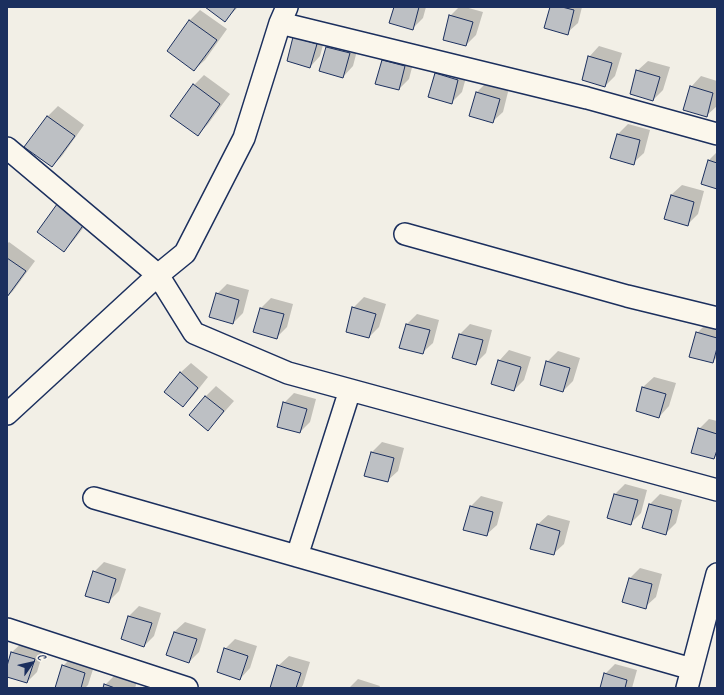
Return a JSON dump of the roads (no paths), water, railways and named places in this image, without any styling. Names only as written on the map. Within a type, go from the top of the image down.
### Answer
[{"type":"lane","points":[[7,414],[185,252],[244,138],[284,15],[717,134]]},
{"type":"lane","points":[[7,148],[158,275],[194,334],[288,373],[717,490]]},
{"type":"lane","points":[[405,234],[627,296],[717,318]]},
{"type":"lane","points":[[297,556],[350,390]]},
{"type":"lane","points":[[94,498],[297,556],[689,678],[717,574]]},
{"type":"lane","points":[[7,629],[187,688]]}]
